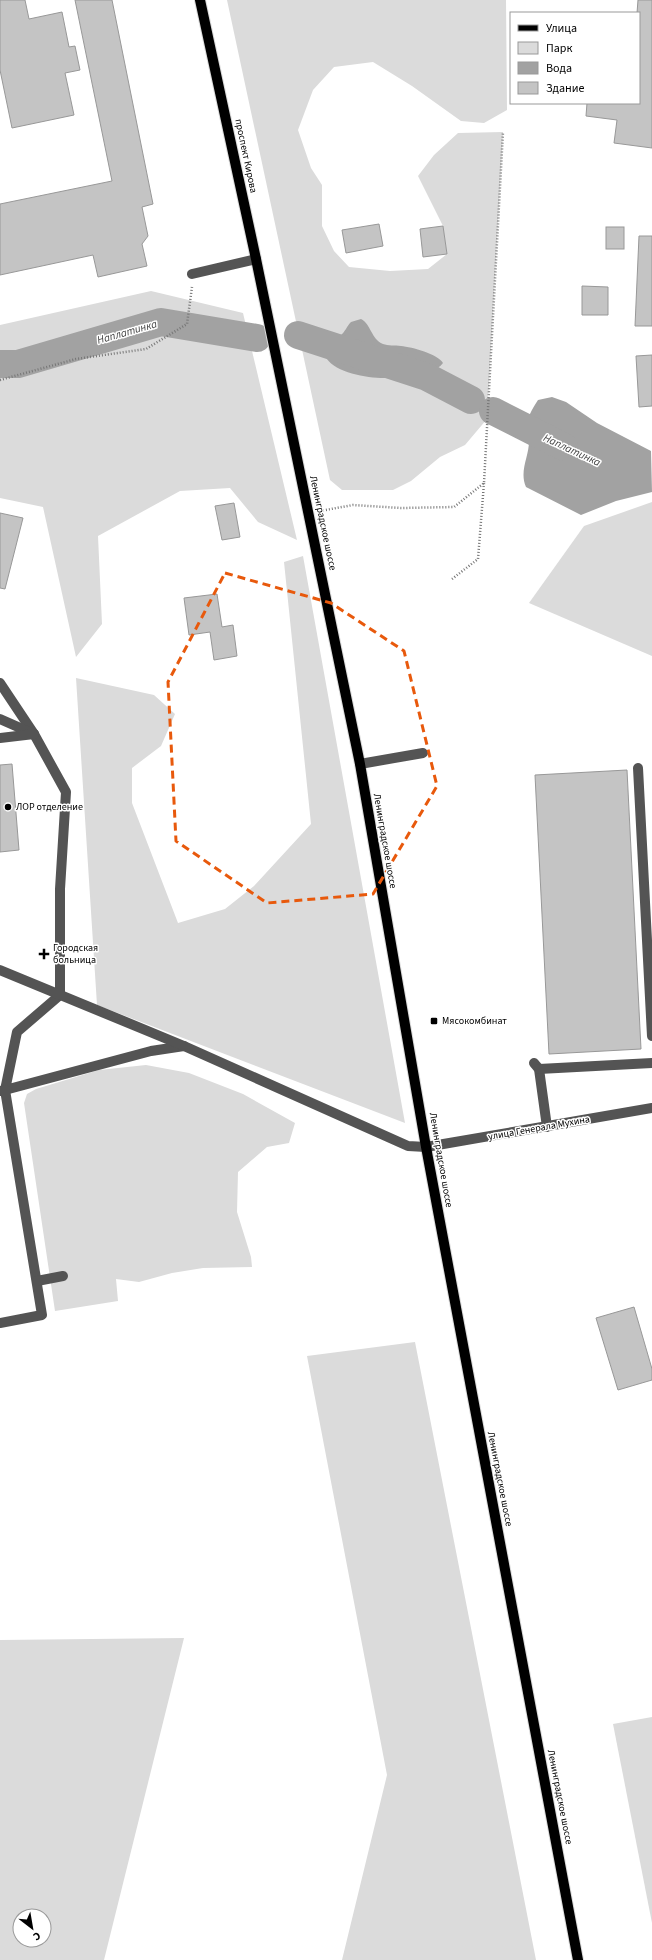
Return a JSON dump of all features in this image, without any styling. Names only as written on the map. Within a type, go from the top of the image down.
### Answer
[{"type":"main road","name":"проспект Кирова","points":[[200,0],[268,317]]},
{"type":"main road","name":"Ленинградское шоссе","points":[[268,317],[360,764],[426,1147],[578,1960]]},
{"type":"street","points":[[192,274],[256,259]]},
{"type":"street","points":[[0,683],[34,734],[66,792],[60,889],[60,995],[17,1032],[2,1091],[42,1315],[0,1322]]},
{"type":"street","points":[[0,719],[34,734]]},
{"type":"street","points":[[0,738],[34,734]]},
{"type":"street","points":[[360,764],[424,753]]},
{"type":"street","points":[[638,768],[652,1036]]},
{"type":"street","name":"улица Генерала Мухина","points":[[0,970],[184,1046],[408,1146],[426,1147],[652,1108]]},
{"type":"street","points":[[2,1091],[151,1051],[184,1046]]},
{"type":"street","points":[[547,1127],[536,1066],[652,1063]]},
{"type":"street","points":[[36,1281],[63,1276]]},
{"type":"path","points":[[452,579],[478,559],[484,483],[502,132]]},
{"type":"path","points":[[0,380],[76,359],[146,349],[187,324],[193,294]]},
{"type":"path","points":[[309,513],[353,505],[401,508],[454,507],[484,483]]},
{"type":"highlighted area","points":[[225,573],[331,603],[404,651],[437,786],[373,894],[267,903],[176,841],[168,682]]},
{"type":"green space","points":[[227,0],[506,0],[507,110],[484,123],[461,121],[412,86],[373,62],[334,67],[313,90],[298,130],[311,168],[322,185],[322,226],[334,251],[349,267],[390,271],[428,269],[447,254],[443,226],[418,176],[434,155],[458,133],[503,132],[487,419],[465,445],[440,457],[411,481],[393,490],[342,490],[330,480]]},
{"type":"green space","points":[[151,291],[243,313],[297,540],[258,522],[230,488],[180,491],[98,536],[102,624],[76,657],[43,507],[0,498],[0,325]]},
{"type":"green space","points":[[652,502],[652,656],[529,603],[584,526]]},
{"type":"green space","points":[[303,556],[405,1123],[97,1005],[76,678],[154,695],[175,714],[161,746],[132,768],[132,803],[178,923],[225,909],[254,886],[311,824],[284,562]]},
{"type":"green space","points":[[146,1065],[189,1073],[243,1094],[295,1123],[289,1143],[267,1147],[238,1172],[237,1212],[251,1257],[252,1267],[203,1268],[172,1273],[139,1282],[116,1279],[118,1301],[55,1311],[24,1103],[27,1094],[36,1089],[99,1070]]},
{"type":"green space","points":[[415,1342],[536,1960],[342,1960],[387,1775],[307,1356]]},
{"type":"green space","points":[[184,1638],[104,1960],[0,1960],[0,1640]]},
{"type":"green space","points":[[652,1717],[652,1923],[613,1724]]},
{"type":"water","points":[[361,319],[367,324],[379,342],[387,345],[418,349],[436,357],[443,363],[437,368],[429,371],[391,378],[364,376],[338,368],[327,359],[326,354],[328,347],[342,334],[351,322]]},
{"type":"water","points":[[552,397],[566,402],[597,423],[651,451],[652,492],[616,501],[581,515],[526,487],[524,481],[524,470],[529,447],[529,417],[538,400]]},
{"type":"building","points":[[0,0],[25,0],[29,19],[62,12],[69,47],[75,46],[80,70],[65,73],[74,115],[12,128],[0,70]]},
{"type":"building","points":[[75,0],[112,0],[153,204],[142,207],[148,236],[142,244],[147,266],[98,277],[93,255],[0,275],[0,204],[112,181]]},
{"type":"building","points":[[638,0],[652,0],[652,148],[614,143],[617,120],[586,116],[587,104],[640,104],[640,12],[637,12]]},
{"type":"building","points":[[379,224],[383,246],[346,253],[342,230]]},
{"type":"building","points":[[443,226],[447,254],[423,257],[420,229]]},
{"type":"building","points":[[606,227],[624,227],[624,249],[606,249]]},
{"type":"building","points":[[639,236],[652,236],[652,326],[635,326]]},
{"type":"building","points":[[582,286],[608,287],[608,315],[582,315]]},
{"type":"building","points":[[652,355],[652,406],[639,407],[636,356]]},
{"type":"building","points":[[234,503],[240,537],[222,540],[215,506]]},
{"type":"building","points":[[0,513],[23,518],[5,589],[0,588]]},
{"type":"building","points":[[217,594],[222,627],[233,625],[237,656],[214,660],[210,632],[189,635],[184,598]]},
{"type":"building","name":"ЛОР отделение","points":[[12,764],[19,850],[0,852],[0,765]]},
{"type":"building","points":[[627,770],[641,1049],[549,1054],[535,775]]},
{"type":"building","points":[[634,1307],[652,1369],[652,1380],[618,1390],[596,1318]]},
{"type":"waterway","name":"Наплатинка","points":[[0,364],[18,364],[161,322],[257,338]]},
{"type":"waterway","name":"Наплатинка","points":[[298,335],[427,377],[471,400]]},
{"type":"waterway","name":"Наплатинка","points":[[493,411],[564,447]]},
{"type":"place","name":"ЛОР отделение","points":[[8,807]]},
{"type":"place","name":"Городская больница","points":[[44,954]]},
{"type":"place","name":"Мясокомбинат","points":[[434,1021]]}]
